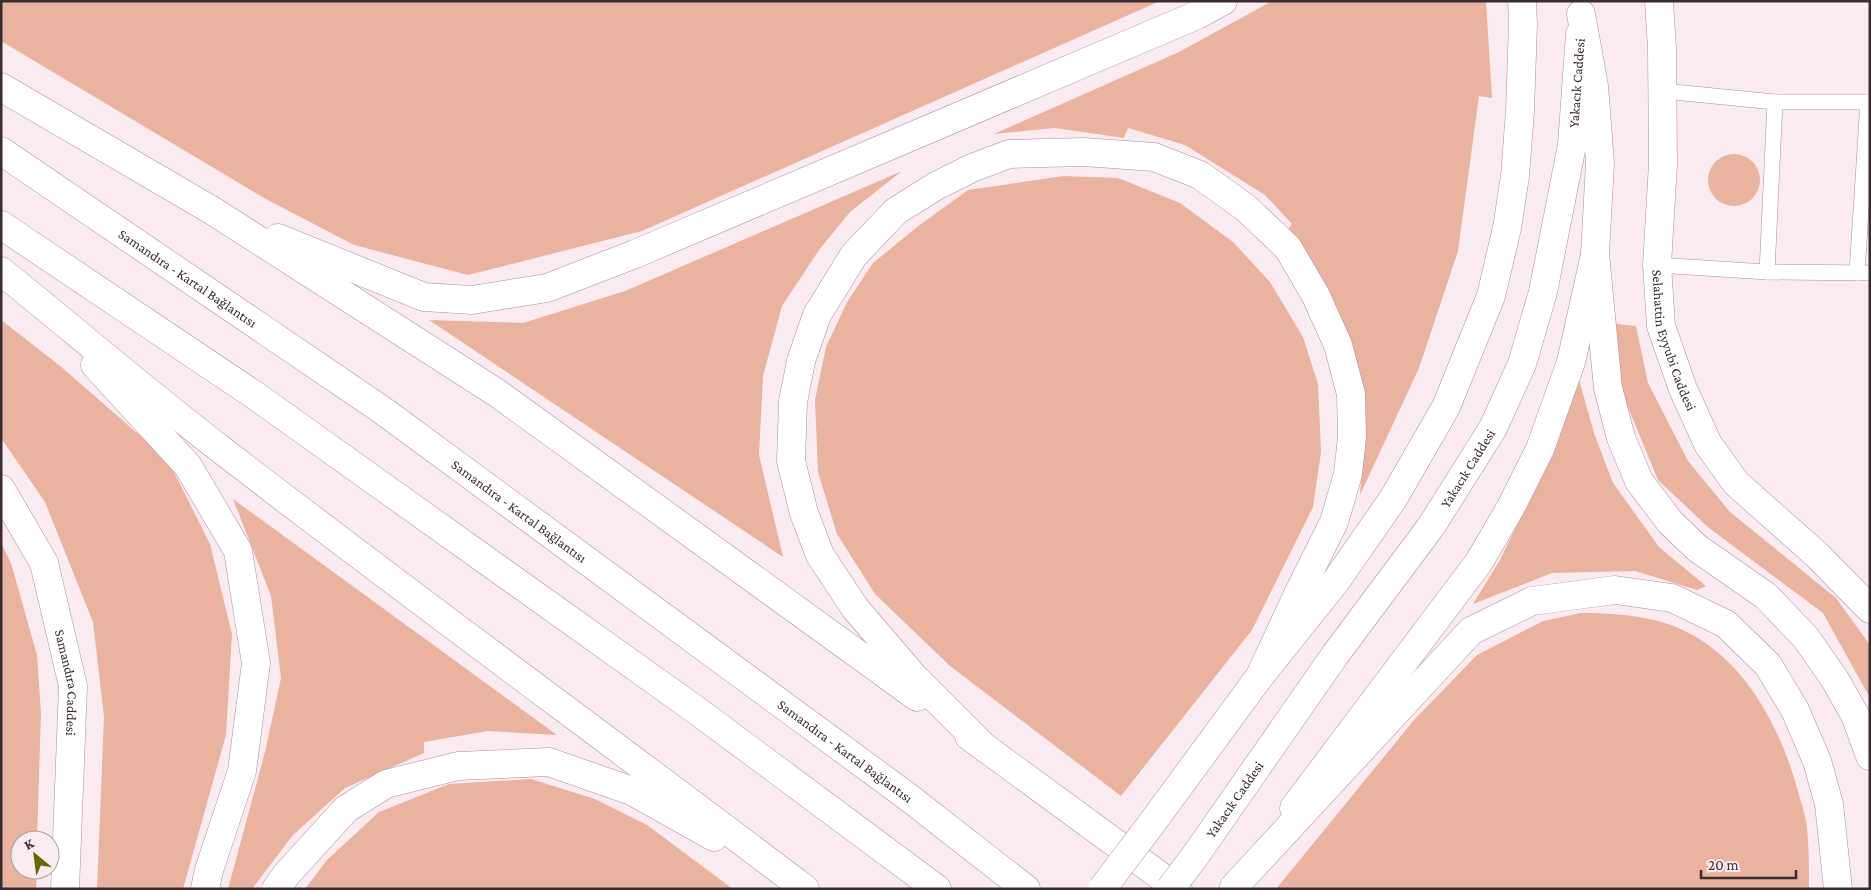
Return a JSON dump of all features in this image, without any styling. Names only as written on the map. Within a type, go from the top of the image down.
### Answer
[{"type":"main road","points":[[214,211],[424,297],[472,300],[547,288],[644,250],[1197,15],[1223,1]]},
{"type":"main road","points":[[1102,889],[1260,676],[1336,580],[1393,499],[1446,407],[1491,296],[1507,228],[1515,176],[1520,111],[1522,1]]},
{"type":"main road","name":"Selahattin Eyyubi Caddesi","points":[[1659,1],[1663,91],[1663,164],[1657,266],[1661,326],[1683,389],[1708,444],[1736,483],[1817,555],[1870,608]]},
{"type":"main road","name":"Yakacık Caddesi","points":[[1170,889],[1335,655],[1432,525],[1494,428],[1522,364],[1551,257],[1572,145],[1581,14],[1594,86],[1600,164],[1595,254]]},
{"type":"main road","points":[[1,87],[214,211],[497,393],[1178,889]]},
{"type":"main road","name":"Samandıra - Kartal Bağlantısı","points":[[1,151],[382,410],[908,797],[1026,889]]},
{"type":"main road","points":[[985,748],[914,677],[855,608],[820,555],[804,513],[790,461],[793,402],[801,361],[816,315],[854,255],[896,211],[936,186],[972,168],[1009,154],[1084,152],[1154,157],[1200,175],[1246,208],[1288,248],[1316,296],[1338,345],[1351,394],[1352,437],[1348,474],[1334,522],[1260,676]]},
{"type":"main road","points":[[1,226],[253,394],[696,710],[937,889]]},
{"type":"main road","points":[[1595,254],[1608,388],[1620,438],[1639,481],[1670,522],[1697,548],[1766,596],[1806,638],[1834,678],[1855,715],[1870,756]]},
{"type":"main road","points":[[1233,888],[1479,562],[1511,507],[1540,449],[1571,362],[1595,254]]},
{"type":"main road","points":[[1,272],[92,362],[188,466],[238,551],[256,663],[242,771],[209,870],[205,889]]},
{"type":"main road","points":[[1,272],[216,446],[804,889]]},
{"type":"main road","name":"Samandıra Caddesi","points":[[1,489],[44,564],[73,686],[65,889]]},
{"type":"main road","points":[[1233,888],[1472,631],[1532,600],[1615,590],[1672,598],[1726,624],[1768,665],[1795,710],[1817,761],[1829,804],[1838,889]]},
{"type":"main road","points":[[276,889],[286,875],[346,808],[386,784],[458,766],[549,762],[632,791],[804,889]]},
{"type":"lane","points":[[1657,266],[1767,272],[1863,273],[1869,102],[1775,102],[1663,91]]},
{"type":"lane","points":[[1767,272],[1775,102]]},
{"type":"shaded area","points":[[1,1],[1160,1],[642,231],[468,275],[354,245],[264,198],[1,41]]},
{"type":"shaded area","points":[[1272,1],[1486,1],[1492,98],[1479,96],[1458,251],[1419,368],[1360,495],[1364,433],[1286,232],[1292,224],[1265,195],[1185,145],[1128,128],[1124,138],[1055,128],[994,134],[1179,52]]},
{"type":"shaded area","points":[[1734,154],[1744,156],[1752,162],[1758,170],[1760,180],[1758,190],[1752,198],[1744,204],[1734,206],[1724,204],[1716,198],[1710,190],[1708,180],[1710,170],[1716,162],[1724,156]]},
{"type":"shaded area","points":[[902,171],[850,212],[819,250],[782,306],[763,376],[759,455],[783,557],[429,320],[523,323],[625,291]]},
{"type":"shaded area","points":[[1063,176],[1118,178],[1180,203],[1233,242],[1270,282],[1303,337],[1318,384],[1321,452],[1313,507],[1252,630],[1121,796],[950,666],[875,594],[837,534],[818,472],[815,400],[826,347],[847,302],[873,263],[917,227],[968,190]]},
{"type":"shaded area","points":[[1,320],[59,365],[168,460],[210,544],[232,634],[226,735],[183,889],[97,889],[104,717],[93,622],[45,502],[1,438]]},
{"type":"shaded area","points":[[1616,324],[1636,326],[1648,383],[1688,461],[1730,512],[1836,598],[1870,645],[1870,698],[1823,613],[1709,528],[1658,480],[1618,383]]},
{"type":"shaded area","points":[[1578,376],[1594,433],[1613,483],[1659,547],[1706,586],[1697,590],[1635,571],[1552,573],[1473,604],[1500,560],[1549,458]]},
{"type":"shaded area","points":[[233,499],[557,735],[488,731],[424,742],[424,753],[345,788],[293,835],[252,889],[228,889],[265,752],[281,678],[271,596]]},
{"type":"shaded area","points":[[1,543],[11,563],[37,655],[41,713],[37,830],[10,830],[10,880],[36,880],[36,889],[1,889]]},
{"type":"shaded area","points":[[1581,613],[1626,615],[1671,625],[1696,637],[1718,652],[1737,671],[1754,692],[1768,715],[1790,765],[1805,814],[1809,851],[1809,889],[1276,889],[1414,720],[1477,655],[1543,621]]},
{"type":"shaded area","points":[[531,779],[595,799],[647,825],[733,889],[305,889],[327,860],[379,812],[449,784]]}]
